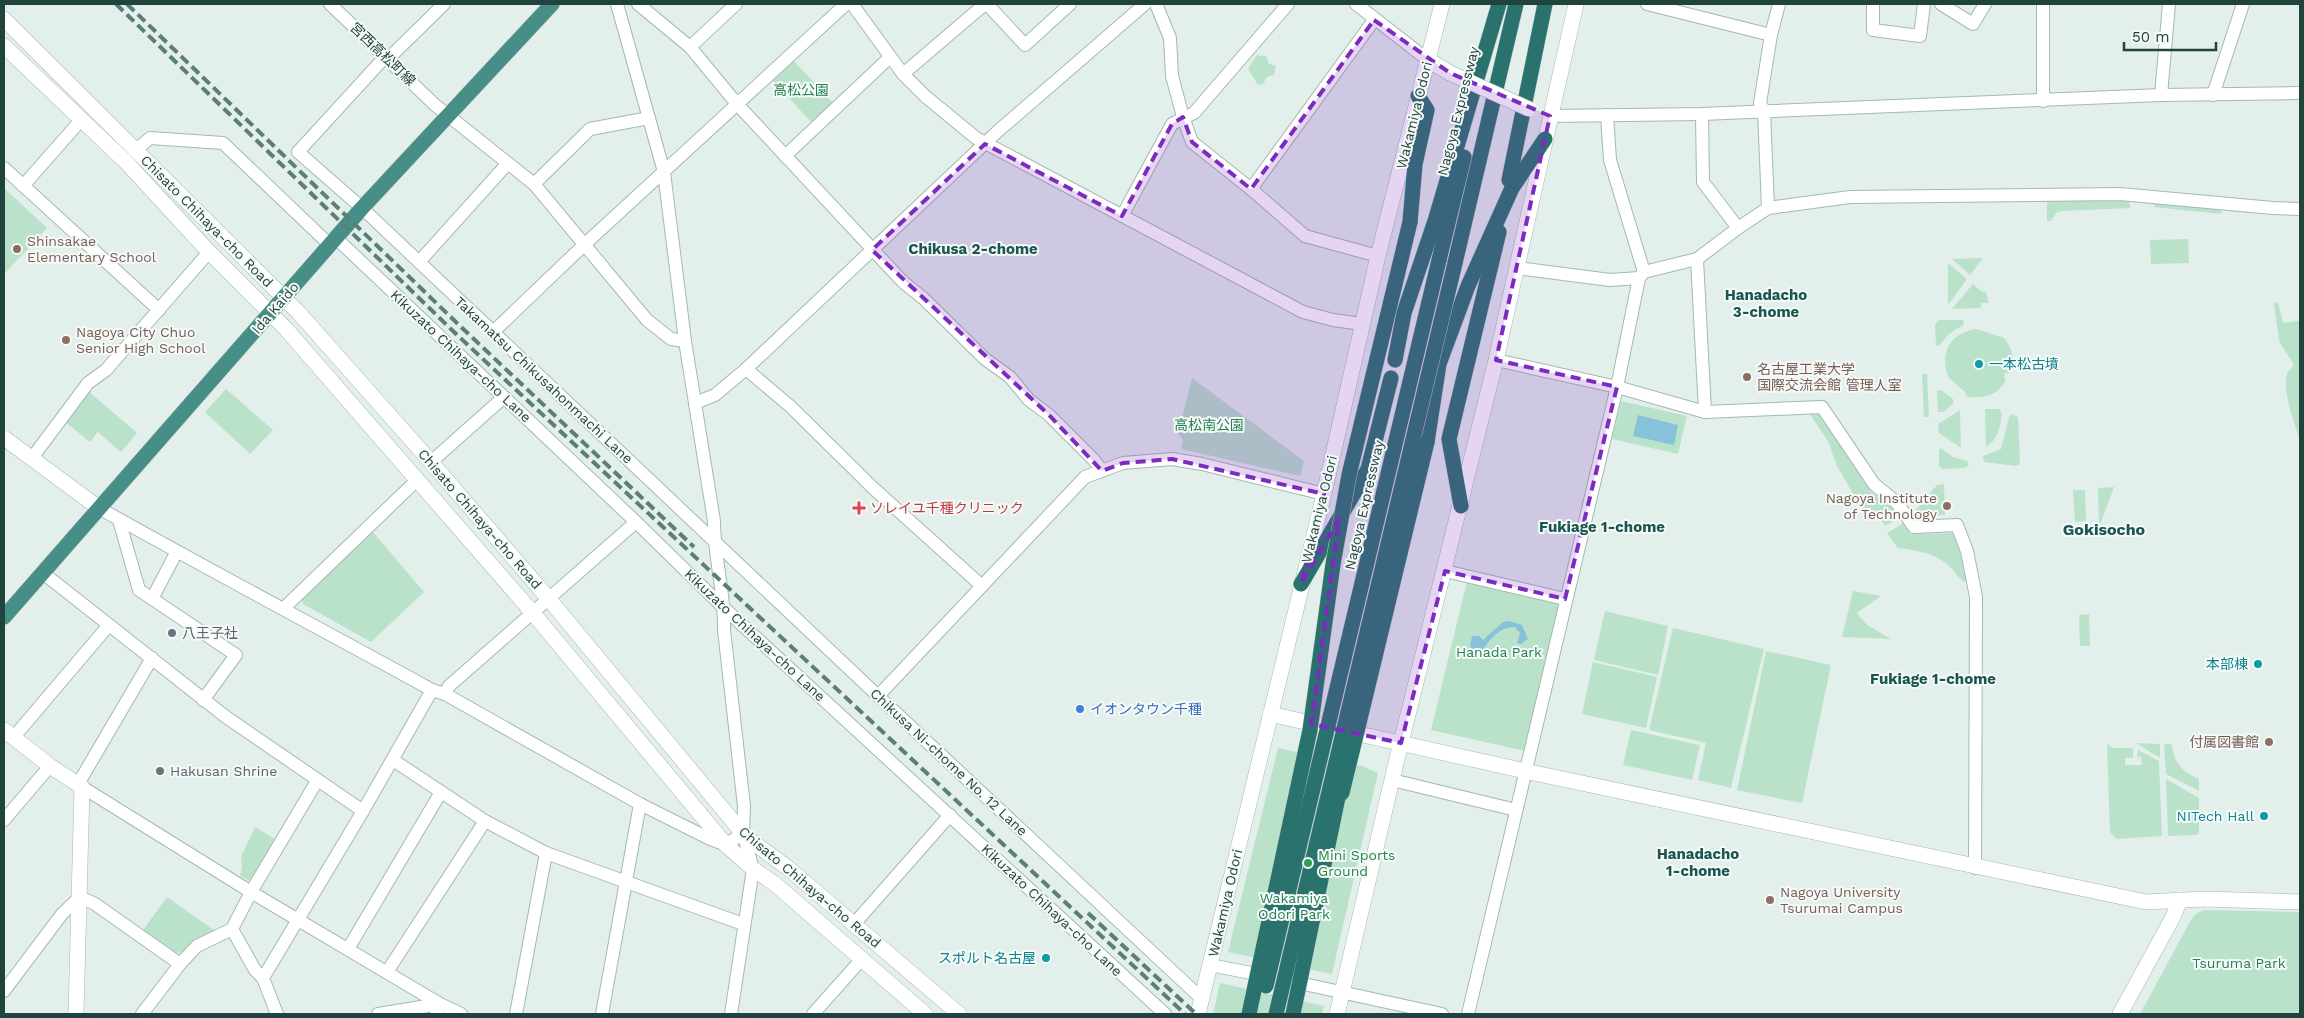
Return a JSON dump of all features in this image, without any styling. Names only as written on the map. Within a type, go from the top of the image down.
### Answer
[{"type":"highway","name":"Ida Kaido","points":[[4,617],[362,208],[552,4]]},
{"type":"highway","name":"Nagoya Expressway","points":[[1259,1014],[1500,4]]},
{"type":"highway","points":[[1395,360],[1404,313],[1435,221],[1500,4]]},
{"type":"highway","points":[[1276,1014],[1321,854],[1401,517],[1455,263],[1516,4]]},
{"type":"highway","points":[[1509,180],[1544,4]]},
{"type":"highway","points":[[1249,1014],[1309,737],[1333,564],[1347,483],[1410,222],[1415,164],[1427,110],[1418,96]]},
{"type":"highway","points":[[1293,1014],[1321,854],[1401,517],[1427,442],[1439,364],[1468,286],[1512,188],[1545,139]]},
{"type":"highway","points":[[1461,506],[1449,439],[1499,232]]},
{"type":"highway","points":[[1301,584],[1368,469],[1391,378]]},
{"type":"street","name":"宮西高松町線","points":[[330,4],[435,105],[534,184],[648,320],[671,340],[685,341]]},
{"type":"street","points":[[386,58],[444,4]]},
{"type":"street","points":[[617,4],[664,172],[685,341],[714,521],[714,540],[725,609],[724,630],[744,806],[743,833],[753,868],[732,1014]]},
{"type":"street","points":[[638,4],[690,47],[785,156],[903,282],[923,298],[986,359],[1010,377],[1029,400],[1049,415],[1094,460],[1102,472]]},
{"type":"street","points":[[690,47],[736,4]]},
{"type":"street","points":[[493,332],[585,244],[846,4]]},
{"type":"street","points":[[852,4],[903,74],[925,96],[985,144],[1303,312],[1333,320],[1362,324]]},
{"type":"street","points":[[903,74],[986,4],[1025,45],[1070,4]]},
{"type":"street","points":[[695,403],[715,395],[746,369],[1047,87],[1145,4]]},
{"type":"street","points":[[1156,4],[1170,38],[1172,76],[1183,118],[1192,142],[1251,189],[1304,236],[1378,256]]},
{"type":"street","points":[[1122,216],[1172,124],[1194,113],[1288,4]]},
{"type":"street","points":[[1356,4],[1374,20],[1428,60],[1450,73],[1529,109],[1550,116],[1702,114],[2043,102],[2161,95],[2300,92]]},
{"type":"street","name":"Wakamiya Odori","points":[[1198,1014],[1324,494],[1378,256],[1442,4]]},
{"type":"street","points":[[1337,1014],[1392,780],[1496,360],[1576,4]]},
{"type":"street","points":[[1647,4],[1771,34]]},
{"type":"street","points":[[1768,208],[1764,111],[1760,103],[1771,34],[1779,4]]},
{"type":"street","points":[[1873,4],[1873,30],[1920,36],[1924,4]]},
{"type":"street","points":[[1941,4],[1974,24],[1985,4]]},
{"type":"street","points":[[2042,4],[2043,102]]},
{"type":"street","points":[[2161,95],[2169,4]]},
{"type":"street","points":[[2213,95],[2243,4]]},
{"type":"street","name":"Chisato Chihaya-cho Road","points":[[4,19],[284,298],[431,462],[548,598],[743,833],[854,924],[959,1014]]},
{"type":"street","points":[[1251,189],[1374,20]]},
{"type":"street","name":"Chisato Chihaya-cho Road","points":[[4,46],[126,162],[209,252],[271,313],[532,612],[726,845],[775,884],[925,1014]]},
{"type":"street","name":"Takamatsu Chikusahonmachi Lane","points":[[386,58],[298,152],[362,208],[714,540]]},
{"type":"street","points":[[785,156],[890,58]]},
{"type":"street","points":[[1702,114],[1703,182],[1738,228]]},
{"type":"street","points":[[1468,1014],[1617,387],[1641,275],[1610,160],[1607,115]]},
{"type":"street","points":[[534,184],[590,128],[650,118]]},
{"type":"street","points":[[23,186],[81,120]]},
{"type":"street","name":"Kikuzato Chihaya-cho Lane","points":[[136,150],[150,138],[223,143],[334,242],[349,250],[725,609],[1165,1014]]},
{"type":"street","points":[[418,262],[508,163]]},
{"type":"street","points":[[4,168],[159,310]]},
{"type":"street","points":[[1517,268],[1610,280],[1641,275],[1697,259],[1768,208],[1850,198],[2120,194],[2300,209]]},
{"type":"street","points":[[32,458],[88,383],[106,370],[209,252]]},
{"type":"street","points":[[1697,259],[1705,412]]},
{"type":"street","points":[[1496,360],[1617,387],[1705,412],[1822,406],[1874,484],[1897,503],[1914,527],[1957,525],[1967,550],[1976,597],[1975,868]]},
{"type":"street","points":[[746,369],[791,406],[872,487],[982,586]]},
{"type":"street","points":[[431,462],[504,397]]},
{"type":"street","points":[[4,438],[99,508],[176,553],[284,608],[640,804],[726,845],[743,833]]},
{"type":"street","points":[[878,696],[1085,477],[1123,463],[1172,459],[1202,464],[1324,494]]},
{"type":"street","points":[[284,608],[416,481]]},
{"type":"street","points":[[119,520],[139,590],[236,655],[203,700]]},
{"type":"street","points":[[263,978],[393,760],[438,692],[449,686],[636,522]]},
{"type":"street","name":"Chikusa Ni-chome No. 12 Lane","points":[[714,540],[1202,999]]},
{"type":"street","points":[[152,599],[176,553]]},
{"type":"street","points":[[1445,571],[1566,599]]},
{"type":"street","points":[[42,573],[203,700],[317,781],[363,811]]},
{"type":"street","points":[[109,625],[8,734],[80,786],[251,892],[387,972],[438,1009]]},
{"type":"street","points":[[76,1014],[80,897],[80,786],[152,658]]},
{"type":"street","points":[[1270,714],[1975,868],[2146,902],[2180,900],[2300,902]]},
{"type":"street","points":[[393,760],[485,821],[546,853],[744,924]]},
{"type":"street","points":[[4,820],[50,766]]},
{"type":"street","points":[[1392,780],[1516,810]]},
{"type":"street","points":[[142,1014],[180,964],[197,946],[232,929],[251,892],[317,781]]},
{"type":"street","points":[[348,949],[441,792]]},
{"type":"street","points":[[602,1014],[640,804]]},
{"type":"street","points":[[854,924],[950,815]]},
{"type":"street","points":[[387,972],[485,821]]},
{"type":"street","points":[[516,1014],[546,853]]},
{"type":"street","points":[[80,897],[95,904],[180,964]]},
{"type":"street","points":[[4,991],[62,914],[80,897]]},
{"type":"street","points":[[2120,1014],[2173,917],[2180,900]]},
{"type":"street","points":[[232,929],[255,970],[263,978],[277,1014]]},
{"type":"street","points":[[814,1014],[861,960]]},
{"type":"street","points":[[1210,966],[1343,991],[1442,1014]]},
{"type":"street","points":[[378,1014],[438,1009],[462,1014]]},
{"type":"highlighted area","points":[[1374,20],[1450,73],[1550,116],[1496,360],[1617,387],[1565,599],[1445,571],[1401,743],[1311,724],[1339,519],[1301,584],[1324,494],[1172,459],[1123,463],[1102,471],[1049,415],[872,250],[985,144],[1122,216],[1172,124],[1183,117],[1192,142],[1251,189]]},
{"type":"green space","points":[[1257,55],[1266,56],[1269,64],[1276,66],[1274,75],[1267,77],[1263,84],[1258,85],[1248,69]]},
{"type":"green space","name":"高松公園","points":[[793,60],[834,104],[813,124],[772,80]]},
{"type":"green space","name":"Shinsakae Elementary School","points":[[4,188],[47,228],[4,274]]},
{"type":"green space","points":[[2128,198],[2131,208],[2062,211],[2056,213],[2051,221],[2047,221],[2047,201]]},
{"type":"green space","points":[[2155,202],[2221,209],[2221,214],[2154,207]]},
{"type":"green space","points":[[2188,239],[2189,263],[2151,264],[2150,240]]},
{"type":"green space","points":[[1983,258],[1970,275],[1952,259]]},
{"type":"green space","points":[[1948,263],[1967,279],[1948,305]]},
{"type":"green space","points":[[1973,284],[1981,291],[1986,292],[1989,303],[1981,303],[1981,308],[1952,309]]},
{"type":"green space","points":[[2278,302],[2283,323],[2300,322],[2300,439],[2287,398],[2287,374],[2294,365],[2279,341],[2274,303]]},
{"type":"green space","points":[[1939,320],[1963,320],[1964,325],[1953,331],[1940,345],[1936,346],[1935,324]]},
{"type":"green space","name":"一本松古墳","points":[[1976,329],[2003,337],[2011,350],[2013,364],[2009,373],[2005,373],[2004,378],[2006,380],[1995,393],[1980,397],[1968,397],[1949,378],[1945,361],[1946,353],[1953,340],[1967,331]]},
{"type":"green space","points":[[1922,374],[1927,374],[1929,417],[1924,417]]},
{"type":"green space","name":"高松南公園","points":[[1192,378],[1304,461],[1300,476],[1181,449],[1183,440],[1176,431],[1178,421],[1183,414]]},
{"type":"green space","points":[[226,389],[273,430],[250,454],[205,412]]},
{"type":"green space","points":[[87,390],[137,433],[121,452],[98,432],[90,442],[64,421]]},
{"type":"green space","points":[[1941,390],[1953,399],[1953,404],[1943,412],[1938,412],[1937,391]]},
{"type":"green space","points":[[1621,401],[1687,416],[1678,454],[1612,439]]},
{"type":"green space","points":[[1985,409],[1999,409],[2002,414],[1998,433],[1986,447]]},
{"type":"green space","points":[[1960,410],[1961,448],[1939,433],[1938,424]]},
{"type":"green space","points":[[1817,412],[1871,492],[1896,511],[1900,517],[1885,526],[1882,521],[1869,514],[1857,500],[1837,466],[1828,441],[1809,413]]},
{"type":"green space","points":[[2012,414],[2018,417],[2020,464],[2015,466],[1984,462],[1983,456],[2001,449],[2009,417]]},
{"type":"green space","points":[[1941,448],[1953,457],[1967,461],[1969,465],[1965,468],[1942,469],[1939,466],[1939,450]]},
{"type":"green space","points":[[1944,484],[1945,515],[1918,516],[1915,511],[1937,485]]},
{"type":"green space","points":[[2114,487],[2099,528],[2098,488]]},
{"type":"green space","points":[[2073,490],[2085,490],[2086,521],[2075,522]]},
{"type":"green space","points":[[1904,523],[1911,534],[1955,533],[1968,583],[1961,580],[1950,566],[1936,557],[1898,548],[1887,533]]},
{"type":"green space","points":[[372,531],[424,592],[371,642],[303,604],[302,598]]},
{"type":"green space","name":"Hanada Park","points":[[1467,581],[1555,601],[1559,609],[1525,751],[1431,730]]},
{"type":"green space","points":[[1853,591],[1881,596],[1857,613],[1867,625],[1891,639],[1842,637]]},
{"type":"green space","points":[[1605,611],[1668,626],[1658,675],[1594,660]]},
{"type":"green space","points":[[2089,614],[2090,646],[2080,646],[2079,615]]},
{"type":"green space","points":[[1673,628],[1764,649],[1731,788],[1698,780],[1706,743],[1649,730]]},
{"type":"green space","points":[[1766,651],[1831,665],[1802,803],[1737,790]]},
{"type":"green space","points":[[1593,662],[1657,677],[1646,728],[1582,714]]},
{"type":"green space","points":[[1631,730],[1700,745],[1692,780],[1623,765]]},
{"type":"green space","points":[[2136,743],[2160,744],[2160,758]]},
{"type":"green space","points":[[2107,744],[2113,748],[2133,748],[2133,758],[2125,758],[2125,765],[2142,765],[2141,757],[2137,757],[2138,750],[2159,761],[2162,836],[2117,839],[2110,832]]},
{"type":"green space","points":[[2164,744],[2172,744],[2176,761],[2183,770],[2199,779],[2199,791],[2166,774]]},
{"type":"green space","name":"Wakamiya Odori Park","points":[[1278,748],[1362,766],[1378,773],[1332,974],[1228,952]]},
{"type":"green space","points":[[2166,779],[2199,798],[2199,832],[2197,835],[2168,836]]},
{"type":"green space","points":[[255,827],[275,839],[250,881],[240,876],[242,867],[241,857]]},
{"type":"green space","points":[[167,897],[215,931],[197,939],[183,952],[175,953],[143,930]]},
{"type":"green space","name":"Tsuruma Park","points":[[2204,910],[2300,912],[2300,1014],[2140,1014],[2192,918]]},
{"type":"green space","points":[[1220,983],[1324,1006],[1322,1014],[1213,1014]]},
{"type":"water","points":[[1638,415],[1678,425],[1674,445],[1633,436]]},
{"type":"water","points":[[1509,621],[1522,625],[1528,639],[1521,644],[1517,643],[1520,633],[1515,627],[1509,627],[1499,632],[1480,653],[1473,652],[1470,646],[1472,636],[1479,636],[1483,640],[1503,622]]},
{"type":"railway","points":[[116,4],[454,332],[1185,1014]]},
{"type":"railway","points":[[127,4],[459,325],[694,547]]},
{"type":"railway","points":[[1088,913],[1196,1014]]},
{"type":"place","name":"Shinsakae Elementary School","points":[[17,249]]},
{"type":"place","name":"Nagoya City Chuo Senior High School","points":[[66,340]]},
{"type":"place","name":"一本松古墳","points":[[1979,364]]},
{"type":"place","name":"名古屋工業大学 国際交流会館 管理人室","points":[[1747,377]]},
{"type":"place","name":"Nagoya Institute of Technology","points":[[1947,506]]},
{"type":"place","name":"ソレイユ千種クリニック","points":[[859,508]]},
{"type":"place","name":"八王子社","points":[[172,633]]},
{"type":"place","name":"本部棟","points":[[2258,664]]},
{"type":"place","name":"イオンタウン千種","points":[[1080,709]]},
{"type":"place","name":"付属図書館","points":[[2269,742]]},
{"type":"place","name":"Hakusan Shrine","points":[[160,771]]},
{"type":"place","name":"NITech Hall","points":[[2264,816]]},
{"type":"place","name":"Mini Sports Ground","points":[[1308,863]]},
{"type":"place","name":"Nagoya University Tsurumai Campus","points":[[1770,900]]},
{"type":"place","name":"スポルト名古屋","points":[[1046,958]]},
{"type":"district","name":"Chikusa 2-chome","points":[[973,249]]},
{"type":"district","name":"Hanadacho 3-chome","points":[[1766,304]]},
{"type":"district","name":"Fukiage 1-chome","points":[[1602,527]]},
{"type":"district","name":"Gokisocho","points":[[2104,529]]},
{"type":"district","name":"Fukiage 1-chome","points":[[1933,679]]},
{"type":"district","name":"Hanadacho 1-chome","points":[[1698,862]]}]
